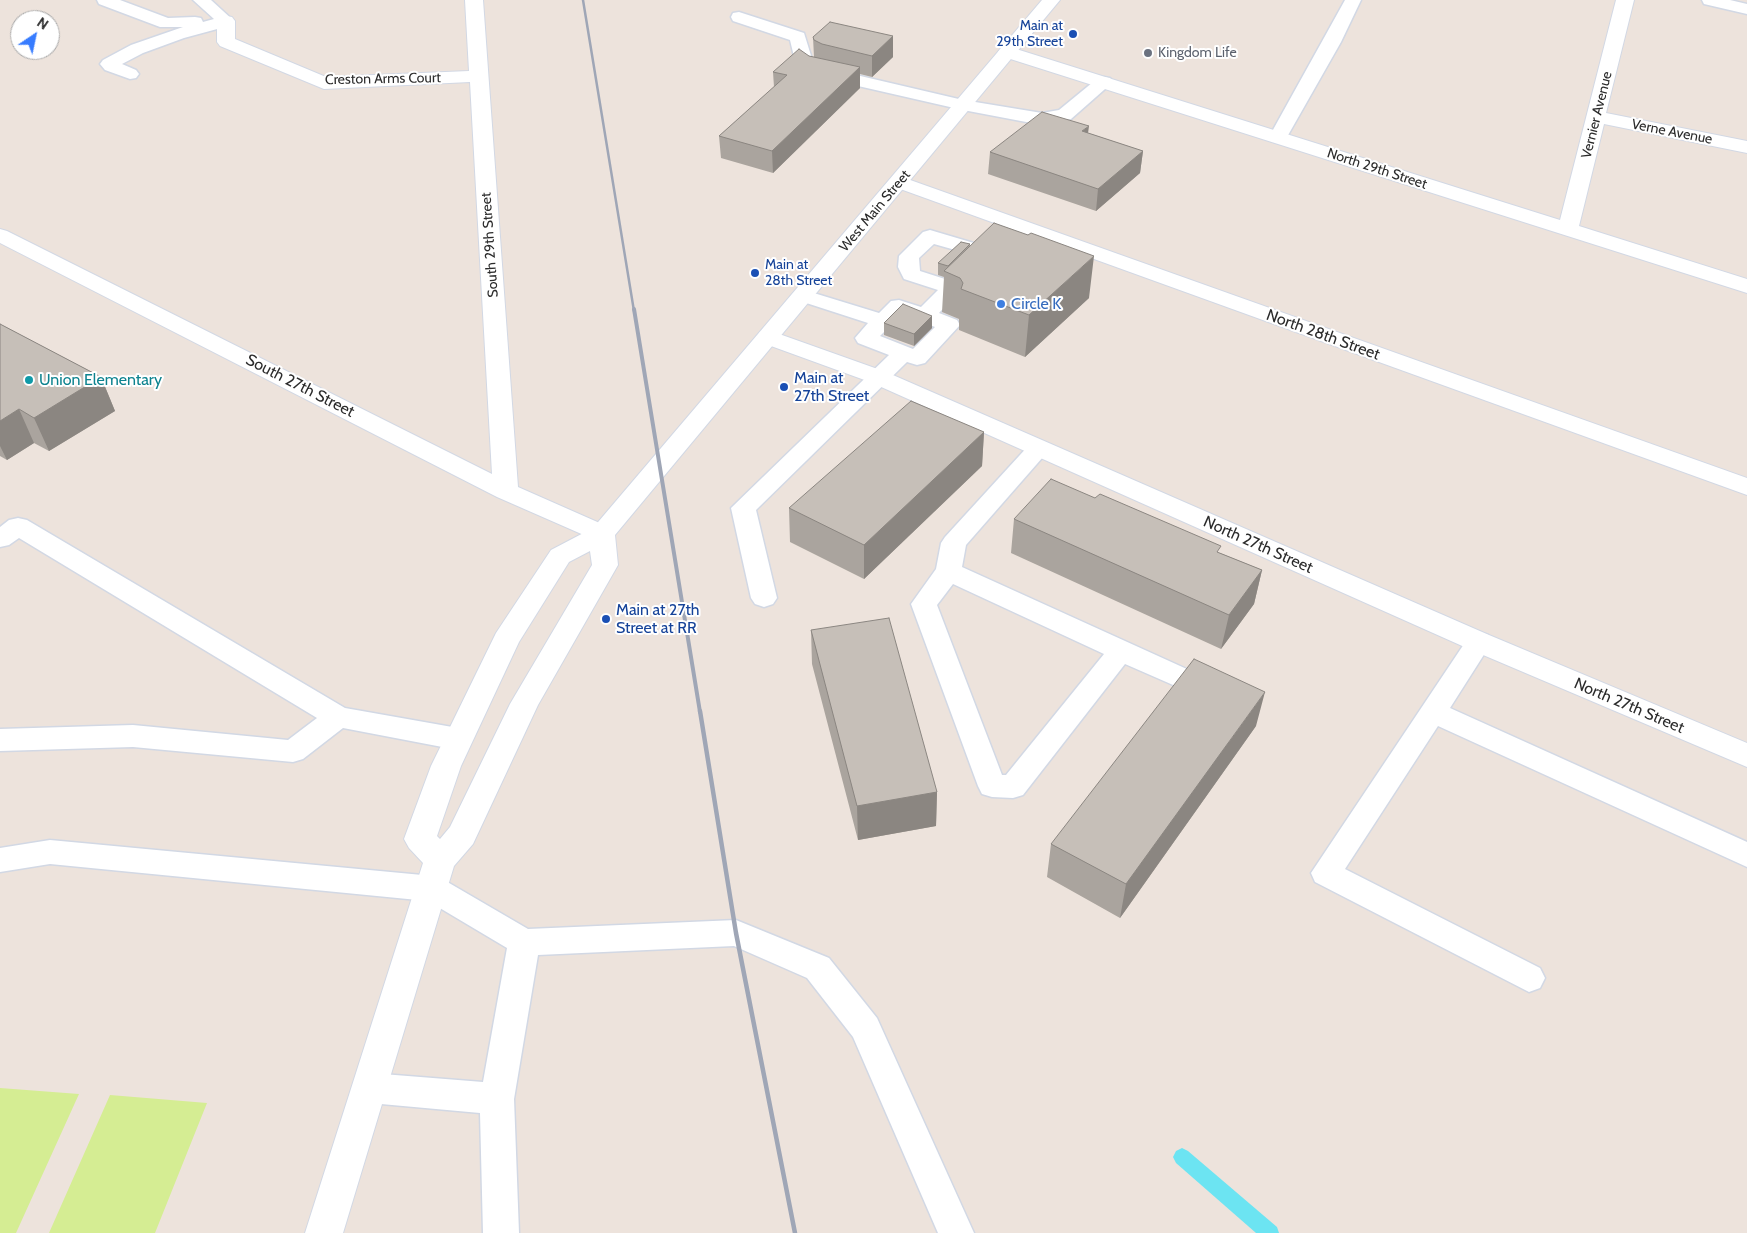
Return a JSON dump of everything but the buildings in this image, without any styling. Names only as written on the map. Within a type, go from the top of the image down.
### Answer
[{"type":"street","name":"South 29th Street","points":[[474,0],[506,490]]},
{"type":"street","name":"West Main Street","points":[[602,534],[1051,0]]},
{"type":"street","name":"Vernier Avenue","points":[[1568,229],[1625,0]]},
{"type":"street","name":"Creston Arms Court","points":[[226,21],[226,42],[324,83],[479,76]]},
{"type":"street","name":"North 29th Street","points":[[1007,52],[1747,286]]},
{"type":"street","name":"Verne Avenue","points":[[1596,117],[1747,147]]},
{"type":"street","name":"North 28th Street","points":[[899,182],[1747,487]]},
{"type":"street","name":"South 27th Street","points":[[0,235],[506,490],[602,534]]},
{"type":"street","name":"North 27th Street","points":[[768,337],[878,377],[1479,642],[1747,756]]},
{"type":"street","points":[[324,1233],[436,875],[462,834],[524,704],[605,565],[602,534],[560,556],[506,640],[446,766],[420,839],[436,875]]},
{"type":"lane","points":[[105,0],[166,23],[226,21]]},
{"type":"lane","points":[[201,0],[226,21]]},
{"type":"lane","points":[[1278,137],[1332,42],[1353,0]]},
{"type":"lane","points":[[1710,0],[1747,9]]},
{"type":"lane","points":[[739,17],[798,37],[805,66],[816,71],[963,106],[1042,119],[1065,115],[1104,82]]},
{"type":"lane","points":[[130,74],[110,64],[137,49],[178,34],[226,21]]},
{"type":"lane","points":[[925,316],[1017,224]]},
{"type":"lane","points":[[952,288],[911,275],[908,267],[909,256],[930,236],[987,254]]},
{"type":"lane","points":[[804,296],[882,322]]},
{"type":"lane","points":[[899,306],[925,316],[949,325],[918,358],[866,338],[899,306]]},
{"type":"lane","points":[[764,598],[743,508],[904,353]]},
{"type":"lane","points":[[1038,449],[954,543],[948,571],[924,604],[992,786],[1013,787],[1121,651]]},
{"type":"lane","points":[[0,539],[18,526],[338,717],[458,740]]},
{"type":"lane","points":[[948,571],[1233,701]]},
{"type":"lane","points":[[1479,642],[1326,873],[1529,978]]},
{"type":"lane","points":[[1432,712],[1747,855]]},
{"type":"lane","points":[[0,740],[133,736],[293,751],[338,717]]},
{"type":"lane","points":[[0,860],[50,852],[436,875],[524,942],[736,933],[818,968],[865,1028],[956,1233]]},
{"type":"lane","points":[[501,1233],[497,1099],[524,942]]},
{"type":"lane","points":[[370,1088],[497,1099]]},
{"type":"green space","points":[[0,1088],[79,1094],[16,1233],[0,1233]]},
{"type":"green space","points":[[110,1095],[207,1103],[155,1233],[49,1233]]},
{"type":"waterway","points":[[1182,1157],[1270,1233]]},
{"type":"railway","points":[[583,0],[634,311]]},
{"type":"railway","points":[[634,309],[700,712]]},
{"type":"railway","points":[[700,711],[736,933],[795,1233]]},
{"type":"place","name":"Main at 29th Street","points":[[1073,34]]},
{"type":"place","name":"Kingdom Life","points":[[1148,53]]},
{"type":"place","name":"Main at 28th Street","points":[[755,273]]},
{"type":"place","name":"Circle K","points":[[1001,304]]},
{"type":"place","name":"Union Elementary","points":[[29,380]]},
{"type":"place","name":"Main at 27th Street","points":[[784,387]]},
{"type":"place","name":"Main at 27th Street at RR","points":[[606,619]]}]
